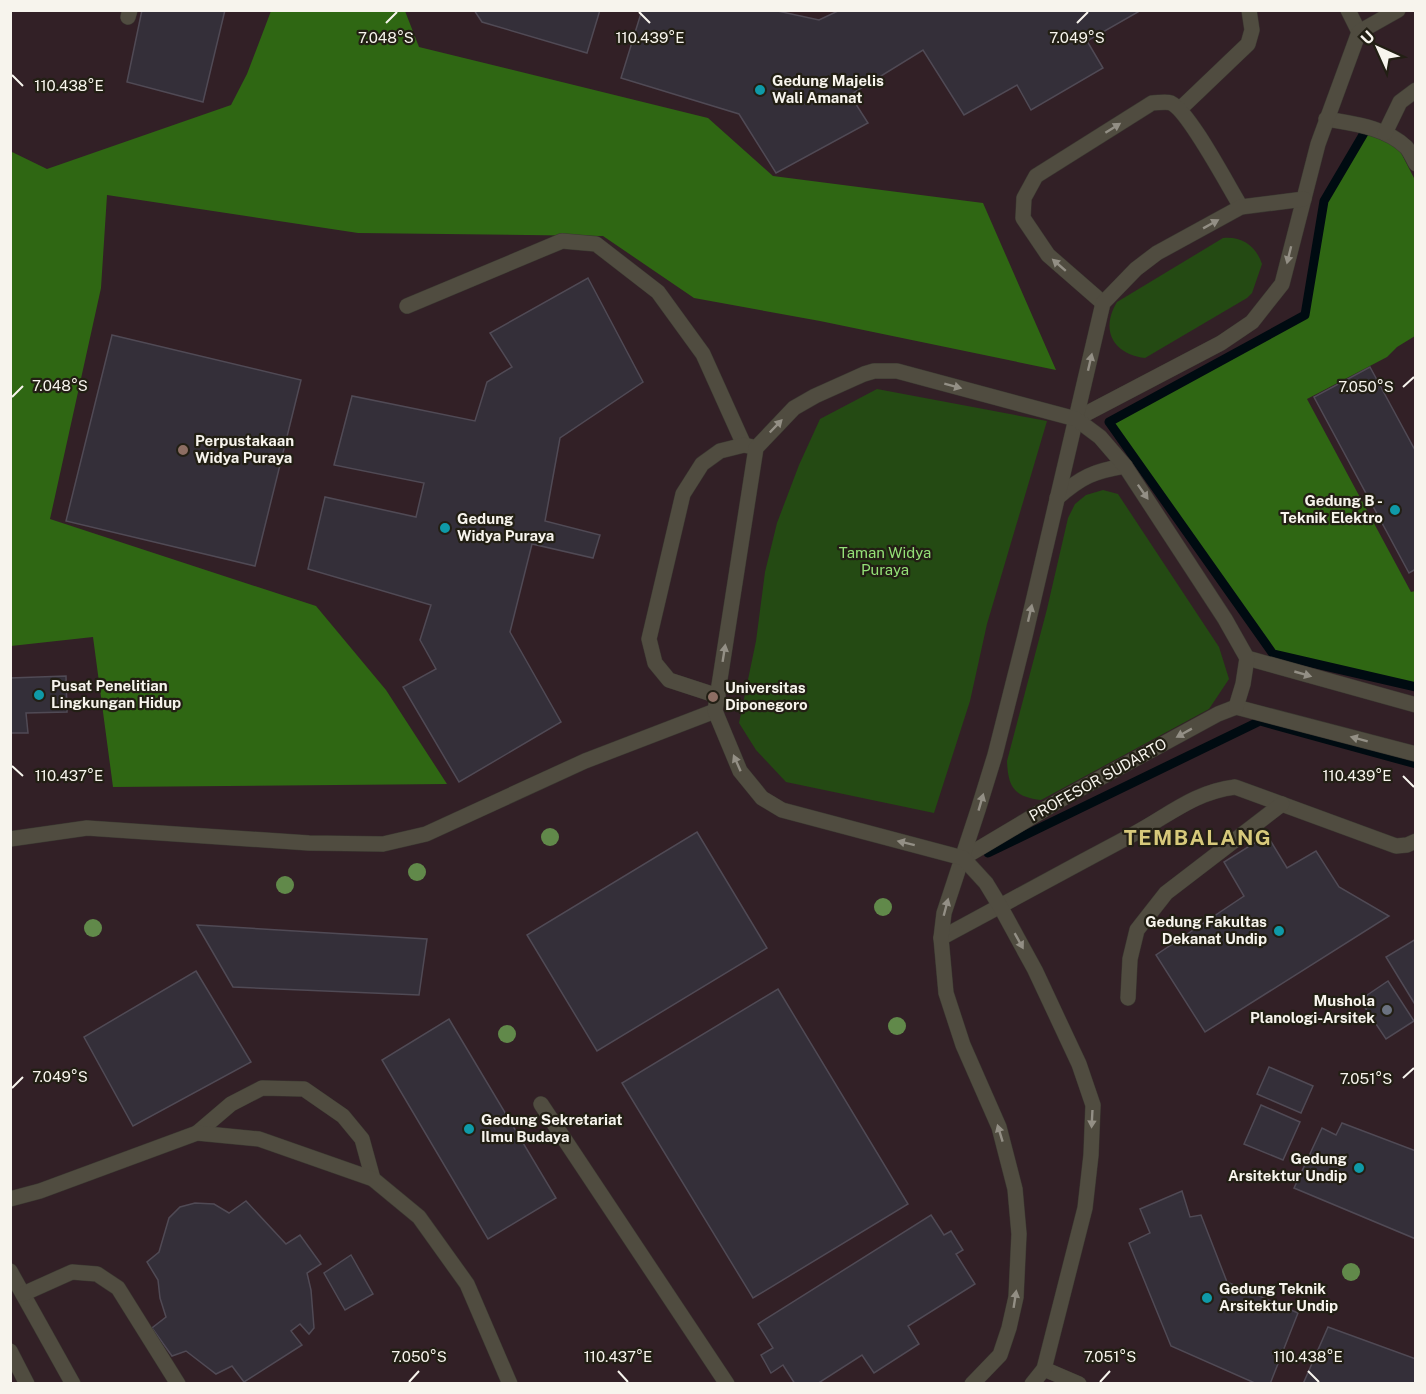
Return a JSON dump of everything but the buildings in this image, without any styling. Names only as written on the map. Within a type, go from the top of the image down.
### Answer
[{"type":"lane","points":[[1180,109],[1248,44],[1252,30],[1248,10]]},
{"type":"lane","points":[[1348,10],[1359,32]]},
{"type":"lane","points":[[1076,419],[1221,343],[1252,322],[1282,284],[1326,119],[1359,32],[1398,10]]},
{"type":"lane","points":[[1385,133],[1400,102],[1416,90]]},
{"type":"lane","points":[[1103,303],[1048,255],[1023,218],[1024,198],[1036,176],[1152,103],[1169,102],[1180,109],[1241,207]]},
{"type":"lane","points":[[1326,119],[1368,127],[1385,133],[1407,148],[1416,164]]},
{"type":"lane","points":[[972,1383],[1000,1355],[1009,1328],[1016,1297],[1019,1234],[1016,1189],[999,1127],[963,1045],[946,993],[941,938],[944,914],[994,755],[1103,303],[1136,269],[1157,253],[1241,207],[1304,199]]},
{"type":"lane","points":[[406,306],[562,241],[596,244],[658,292],[703,354],[750,447],[716,704],[740,771],[762,798],[782,810],[963,858],[986,883],[1035,970],[1079,1064],[1093,1104],[1091,1155],[1085,1208],[1044,1369],[1032,1383]]},
{"type":"lane","points":[[716,704],[669,680],[655,663],[650,639],[682,494],[702,464],[720,451],[750,447],[794,408],[815,396],[874,371],[897,371],[1076,419],[1100,437],[1125,466],[1202,582],[1247,658],[1236,707],[1416,754]]},
{"type":"lane","points":[[1057,498],[1076,482],[1100,470],[1125,466]]},
{"type":"lane","points":[[1247,658],[1416,705]]},
{"type":"lane","points":[[10,839],[87,828],[309,843],[383,844],[426,834],[716,704]]},
{"type":"lane","name":"PROFESOR SUDARTO","points":[[963,858],[1067,796],[1218,714],[1236,707]]},
{"type":"lane","points":[[941,938],[1140,831],[1189,800],[1216,789],[1235,787],[1382,843],[1396,846],[1416,841]]},
{"type":"lane","points":[[1128,998],[1130,959],[1137,930],[1166,893],[1282,804]]},
{"type":"lane","points":[[10,1199],[40,1191],[197,1133],[231,1104],[261,1088],[304,1089],[343,1116],[362,1139],[373,1179]]},
{"type":"lane","points":[[541,1104],[727,1383]]},
{"type":"lane","points":[[197,1133],[259,1139],[373,1179],[419,1217],[467,1284],[510,1383]]},
{"type":"lane","points":[[10,1271],[73,1383]]},
{"type":"lane","points":[[23,1294],[72,1272],[97,1274],[118,1288],[131,1305],[178,1383]]},
{"type":"lane","points":[[10,1351],[27,1383]]},
{"type":"lane","points":[[1044,1369],[1080,1383]]},
{"type":"shaded area","name":"Universitas Diponegoro","points":[[11,11],[1415,11],[1415,1383],[11,1383]]},
{"type":"green space","points":[[271,11],[405,11],[419,47],[708,118],[773,176],[983,203],[1056,370],[820,321],[694,298],[603,236],[358,233],[107,195],[101,288],[50,519],[316,606],[386,690],[447,784],[113,787],[93,637],[11,646],[10,151],[47,169],[231,105],[247,74]]},
{"type":"green space","points":[[1367,128],[1395,141],[1415,180],[1415,336],[1397,347],[1387,357],[1307,399],[1411,592],[1415,591],[1415,687],[1273,654],[1109,422],[1305,315],[1324,201]]},
{"type":"green space","points":[[1223,238],[1247,243],[1256,252],[1262,264],[1252,293],[1145,358],[1125,352],[1118,346],[1110,331],[1112,312],[1117,302]]},
{"type":"green space","name":"Taman Widya Puraya","points":[[877,389],[1047,421],[987,624],[970,701],[934,813],[786,782],[756,750],[739,723],[756,641],[765,572],[777,523],[799,465],[820,419]]},
{"type":"green space","points":[[1103,490],[1118,494],[1219,647],[1229,679],[1209,709],[1041,800],[1032,799],[1014,789],[1009,778],[1007,761],[1068,518],[1075,504],[1086,495]]},
{"type":"waterway","points":[[1367,128],[1324,201],[1305,315],[1109,422],[1273,654],[1416,687]]},
{"type":"waterway","points":[[988,853],[1260,721],[1416,764]]},
{"type":"place","name":"Gedung Majelis Wali Amanat","points":[[760,90]]},
{"type":"place","name":"Perpustakaan Widya Puraya","points":[[183,450]]},
{"type":"place","name":"Gedung B - Teknik Elektro","points":[[1395,510]]},
{"type":"place","name":"Gedung Widya Puraya","points":[[445,528]]},
{"type":"place","name":"Pusat Penelitian Lingkungan Hidup","points":[[39,695]]},
{"type":"place","name":"Universitas Diponegoro","points":[[713,697]]},
{"type":"place","name":"Gedung Fakultas Dekanat Undip","points":[[1279,931]]},
{"type":"place","name":"Mushola Planologi-Arsitek","points":[[1387,1010]]},
{"type":"place","name":"Gedung Sekretariat Ilmu Budaya","points":[[469,1129]]},
{"type":"place","name":"Gedung Arsitektur Undip","points":[[1359,1168]]},
{"type":"place","name":"Gedung Teknik Arsitektur Undip","points":[[1207,1298]]},
{"type":"district","name":"TEMBALANG","points":[[1198,838]]}]
